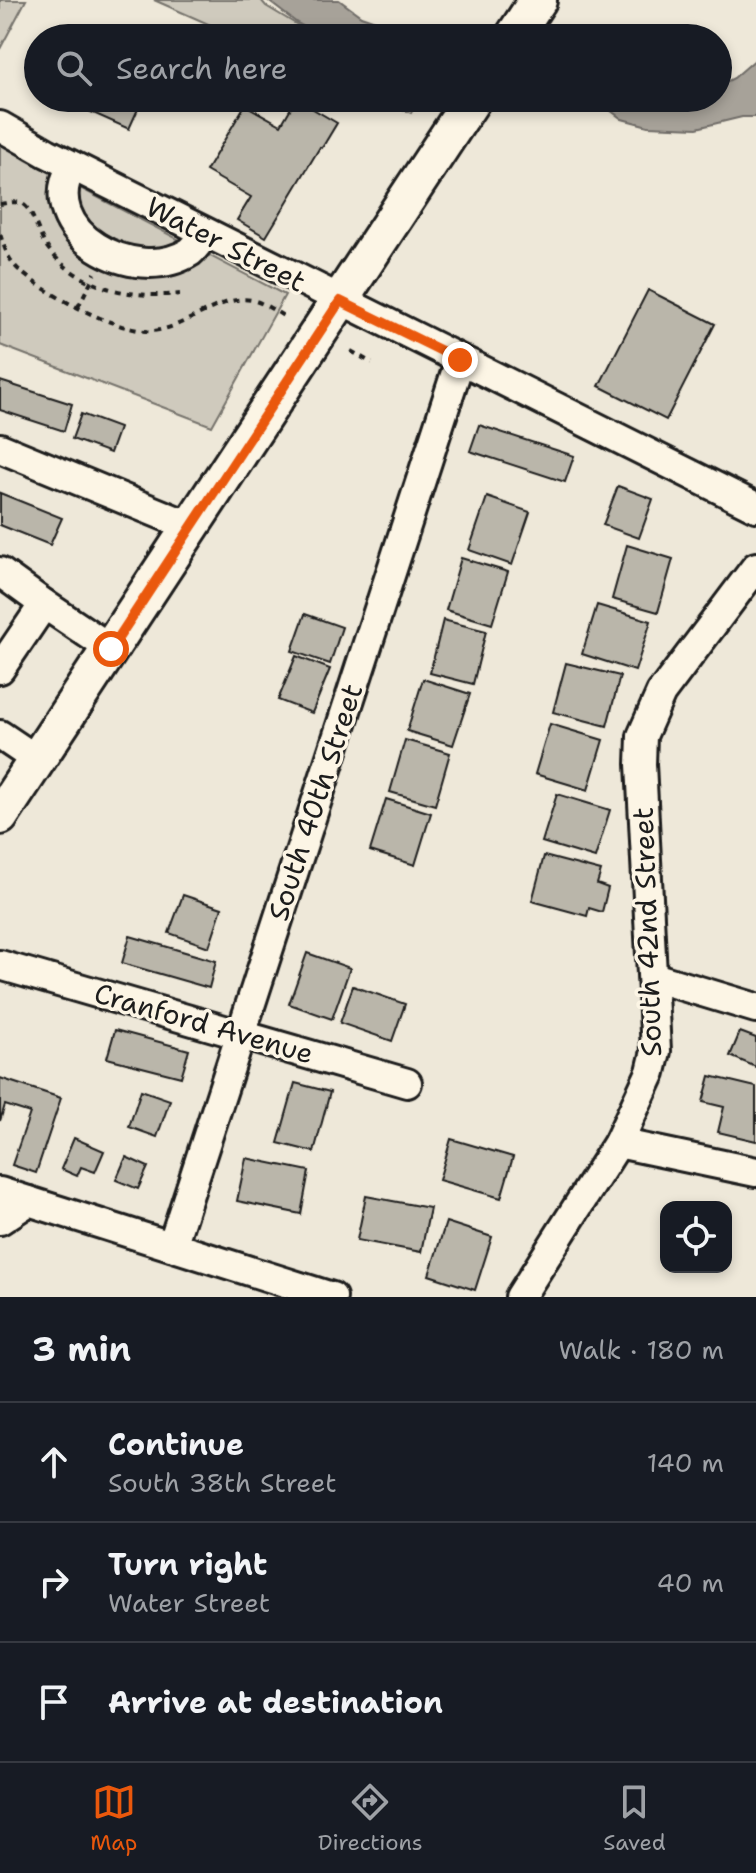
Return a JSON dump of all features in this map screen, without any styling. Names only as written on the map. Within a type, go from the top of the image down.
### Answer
[{"type":"main road","points":[[522,24],[538,0]]},
{"type":"main road","points":[[0,816],[464,112]]},
{"type":"street","name":"Water Street","points":[[0,126],[72,166],[756,507]]},
{"type":"street","points":[[72,166],[63,184],[67,213],[81,233],[105,253],[121,260],[152,264],[192,250],[206,233]]},
{"type":"street","name":"South 40th Street","points":[[172,1246],[460,360]]},
{"type":"street","points":[[0,448],[192,527]]},
{"type":"street","name":"South 42nd Street","points":[[520,1297],[618,1143],[647,1083],[656,1051],[642,736],[661,693],[756,567]]},
{"type":"street","points":[[0,572],[111,649]]},
{"type":"street","points":[[0,669],[44,604]]},
{"type":"street","points":[[0,735],[37,760]]},
{"type":"street","name":"Cranford Avenue","points":[[0,965],[407,1083]]},
{"type":"street","points":[[653,977],[756,1008]]},
{"type":"street","points":[[618,1143],[756,1172]]},
{"type":"street","points":[[0,1192],[172,1246],[280,1289],[332,1297]]},
{"type":"street","points":[[0,1220],[29,1201]]},
{"type":"path","points":[[0,234],[5,250],[17,268],[42,288],[113,324],[143,332],[171,328],[241,300],[261,303],[285,317]]},
{"type":"path","points":[[78,307],[105,253]]},
{"type":"path","points":[[351,351],[372,363]]},
{"type":"shaded area","points":[[0,0],[26,0],[0,49]]},
{"type":"shaded area","points":[[154,0],[261,0],[296,24],[208,24]]},
{"type":"shaded area","points":[[267,0],[339,0],[361,16],[384,24],[299,24]]},
{"type":"shaded area","points":[[756,59],[756,117],[742,117],[697,128],[648,126],[622,119],[613,112],[732,112],[734,78]]},
{"type":"shaded area","points":[[0,142],[26,160],[285,295],[212,426],[0,345]]},
{"type":"building","points":[[91,112],[137,112],[129,129]]},
{"type":"building","points":[[241,112],[258,112],[281,125],[288,112],[318,112],[337,123],[266,237],[237,220],[251,197],[206,171]]},
{"type":"building","points":[[648,290],[715,324],[666,420],[599,386]]},
{"type":"building","points":[[0,381],[72,404],[64,431],[0,410]]},
{"type":"building","points":[[81,414],[119,428],[110,453],[72,439]]},
{"type":"building","points":[[479,425],[574,456],[565,482],[470,451]]},
{"type":"building","points":[[618,486],[653,499],[639,538],[603,525]]},
{"type":"building","points":[[0,493],[62,518],[50,545],[0,525]]},
{"type":"building","points":[[487,497],[530,512],[512,565],[469,550]]},
{"type":"building","points":[[627,545],[673,559],[658,612],[612,599]]},
{"type":"building","points":[[461,558],[508,572],[492,624],[446,610]]},
{"type":"building","points":[[597,605],[651,621],[635,671],[582,654]]},
{"type":"building","points":[[305,614],[342,627],[330,664],[292,651]]},
{"type":"building","points":[[443,620],[486,631],[473,684],[430,673]]},
{"type":"building","points":[[296,656],[330,669],[312,713],[278,700]]},
{"type":"building","points":[[566,663],[620,676],[607,726],[553,712]]},
{"type":"building","points":[[423,679],[470,694],[453,745],[407,731]]},
{"type":"building","points":[[550,724],[603,740],[588,790],[535,774]]},
{"type":"building","points":[[405,740],[450,753],[435,805],[390,792]]},
{"type":"building","points":[[557,794],[610,810],[595,858],[542,842]]},
{"type":"building","points":[[386,799],[431,813],[415,865],[370,851]]},
{"type":"building","points":[[544,856],[601,871],[597,884],[608,888],[602,912],[589,908],[587,916],[532,901]]},
{"type":"building","points":[[183,895],[222,908],[209,947],[169,933]]},
{"type":"building","points":[[130,936],[216,961],[209,988],[122,963]]},
{"type":"building","points":[[307,953],[350,968],[332,1019],[289,1004]]},
{"type":"building","points":[[353,986],[405,1004],[392,1041],[340,1023]]},
{"type":"building","points":[[115,1030],[189,1050],[181,1077],[107,1058]]},
{"type":"building","points":[[740,1032],[756,1038],[756,1067],[730,1056]]},
{"type":"building","points":[[710,1076],[756,1087],[756,1141],[718,1132],[724,1107],[703,1102]]},
{"type":"building","points":[[0,1078],[61,1098],[36,1173],[12,1165],[30,1113],[5,1105],[0,1121]]},
{"type":"building","points":[[295,1083],[330,1092],[314,1152],[278,1143]]},
{"type":"building","points":[[141,1090],[170,1100],[157,1137],[129,1127]]},
{"type":"building","points":[[74,1138],[104,1151],[95,1172],[81,1167],[77,1176],[61,1169]]},
{"type":"building","points":[[451,1139],[513,1157],[501,1198],[439,1180]]},
{"type":"building","points":[[126,1157],[148,1167],[138,1189],[116,1180]]},
{"type":"building","points":[[246,1158],[309,1171],[301,1214],[237,1201]]},
{"type":"building","points":[[366,1196],[430,1208],[421,1252],[357,1240]]},
{"type":"building","points":[[446,1222],[492,1237],[475,1290],[429,1275]]},
{"type":"route","points":[[111,649],[340,301],[460,360]]}]
